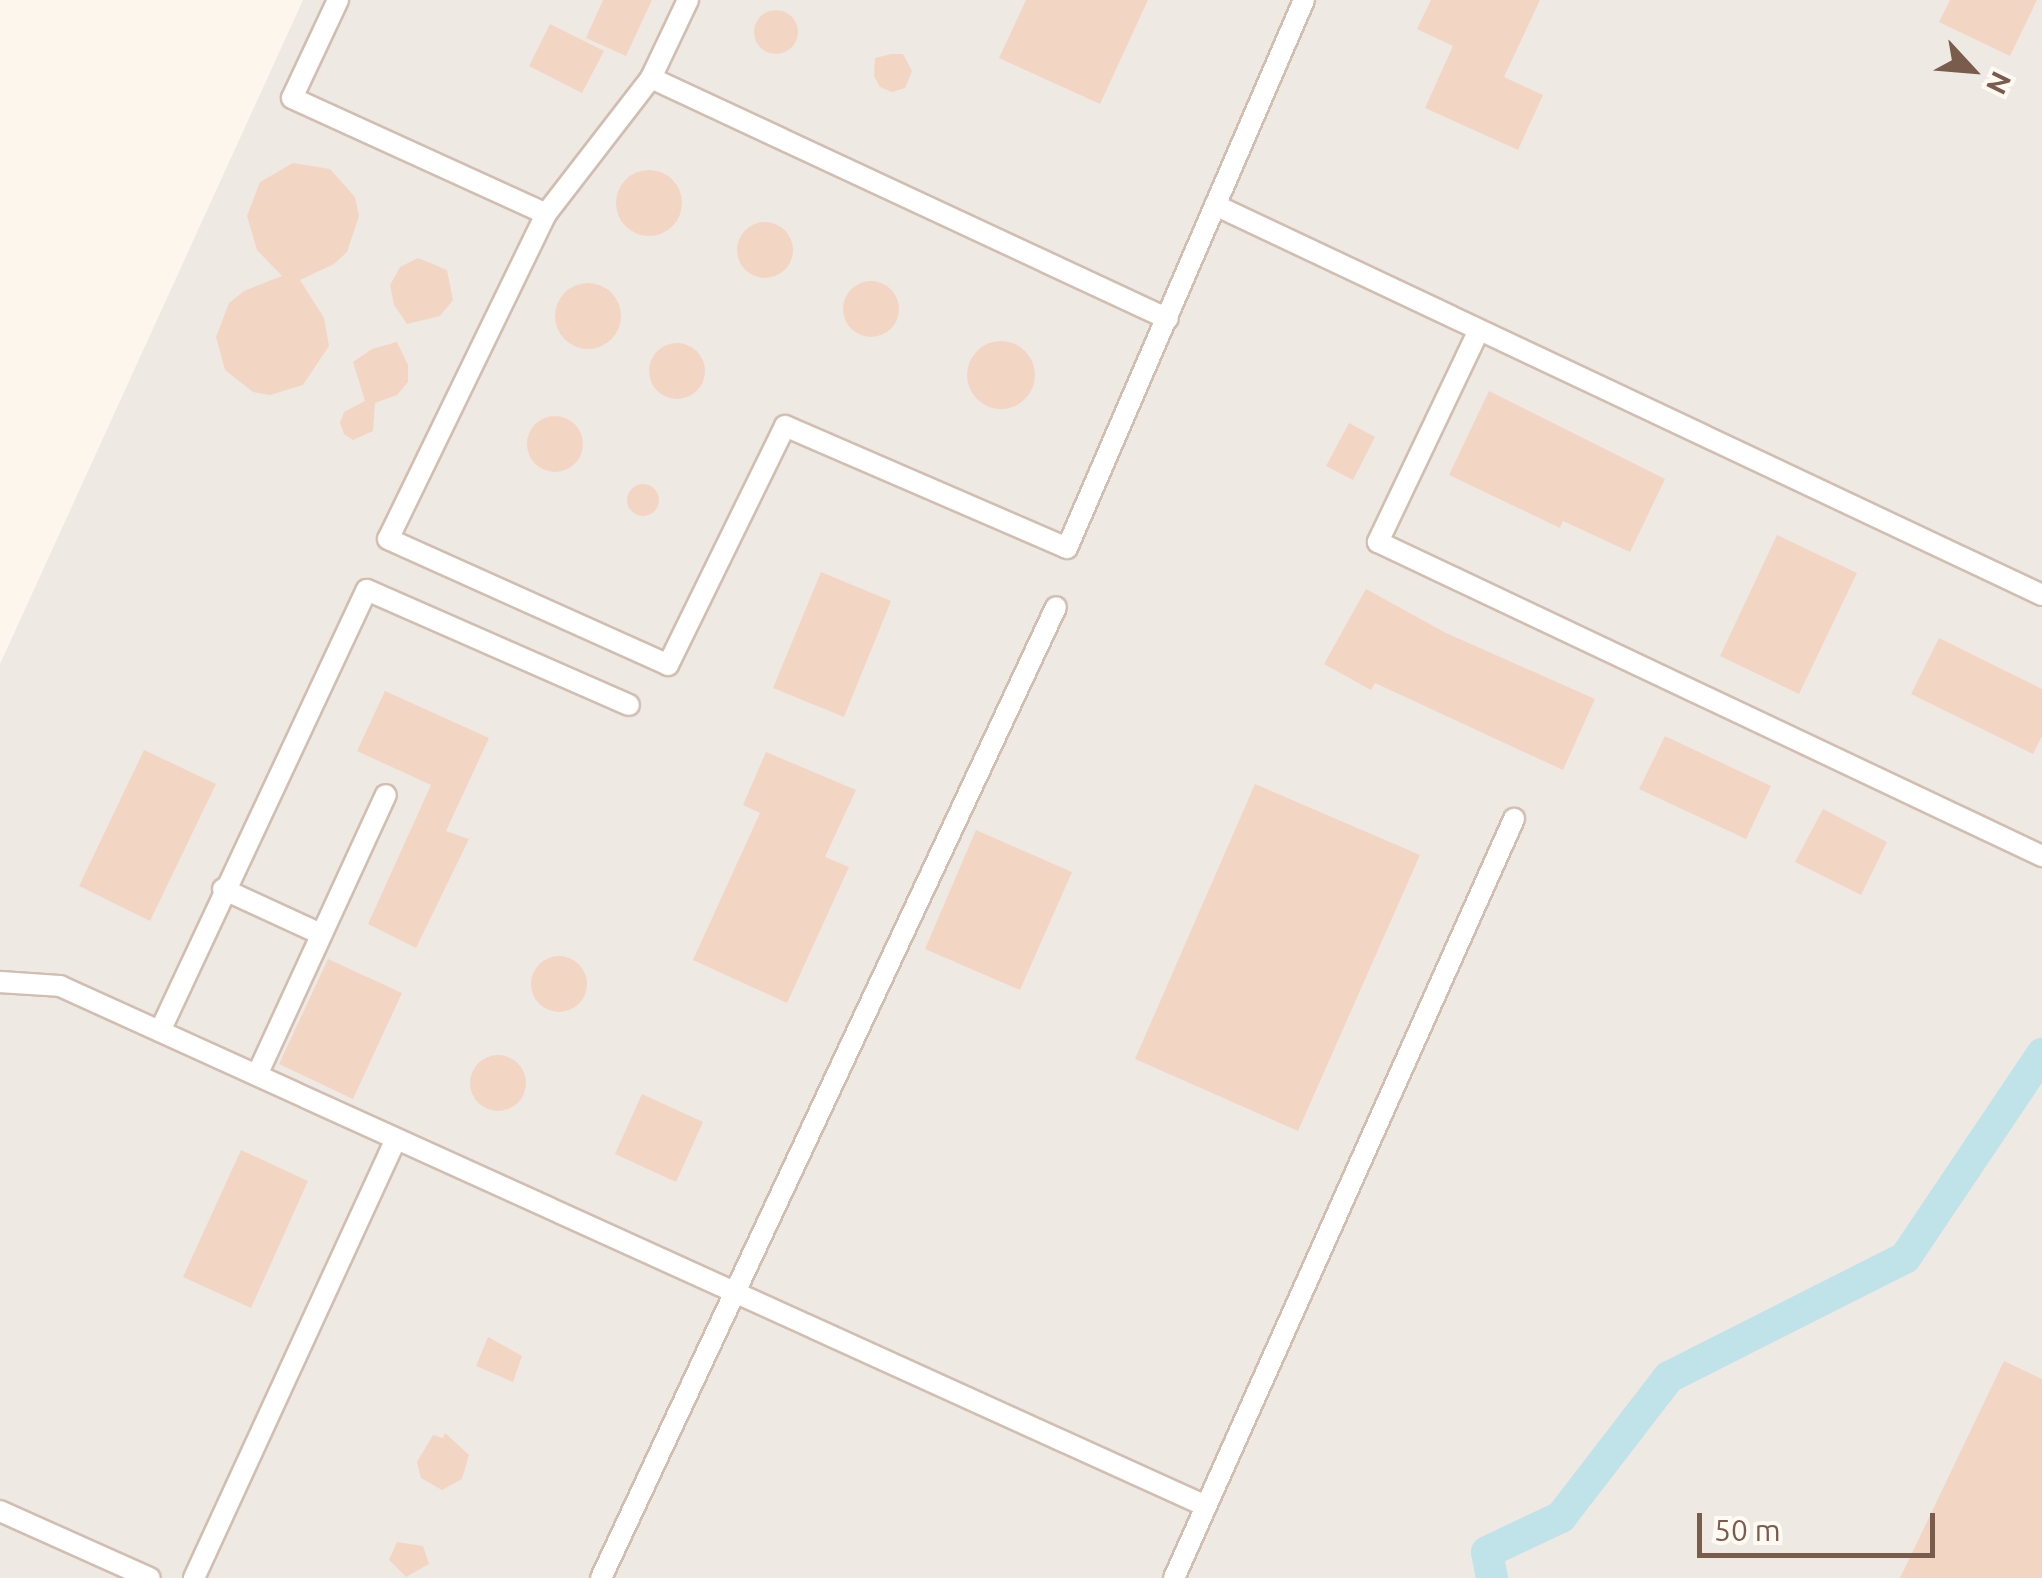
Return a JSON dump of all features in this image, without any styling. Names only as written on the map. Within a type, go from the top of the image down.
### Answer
[{"type":"lane","points":[[338,0],[292,98],[546,214]]},
{"type":"lane","points":[[688,0],[651,78],[546,214],[388,539],[668,665],[785,426],[1067,548],[1304,0]]},
{"type":"lane","points":[[651,78],[1168,319]]},
{"type":"lane","points":[[1215,205],[2042,595]]},
{"type":"lane","points":[[1479,330],[1378,542],[2042,856]]},
{"type":"lane","points":[[160,1031],[223,889],[367,590],[629,705]]},
{"type":"lane","points":[[601,1578],[1056,607]]},
{"type":"lane","points":[[256,1075],[386,795]]},
{"type":"lane","points":[[1174,1578],[1514,819]]},
{"type":"lane","points":[[223,889],[321,934]]},
{"type":"lane","points":[[0,982],[60,986],[1206,1506]]},
{"type":"lane","points":[[194,1578],[395,1140]]},
{"type":"lane","points":[[0,1511],[150,1578]]},
{"type":"shaded area","points":[[303,0],[2042,0],[2042,1578],[0,1578],[0,664]]},
{"type":"building","points":[[603,0],[652,0],[626,56],[586,38]]},
{"type":"building","points":[[1026,0],[1148,0],[1100,104],[999,58]]},
{"type":"building","points":[[1431,0],[1540,0],[1504,77],[1543,95],[1518,150],[1425,108],[1453,46],[1417,29]]},
{"type":"building","points":[[1950,0],[2037,0],[2010,56],[1939,22]]},
{"type":"building","points":[[776,10],[792,16],[798,32],[792,48],[776,54],[760,48],[754,32],[760,16]]},
{"type":"building","points":[[550,24],[604,51],[582,93],[529,66]]},
{"type":"building","points":[[903,54],[912,71],[905,88],[892,92],[880,87],[874,76],[875,58]]},
{"type":"building","points":[[293,163],[330,169],[355,197],[359,216],[347,252],[334,264],[300,280],[324,318],[329,346],[303,385],[270,395],[253,392],[225,370],[216,337],[229,303],[244,291],[282,276],[257,250],[247,216],[260,182]]},
{"type":"building","points":[[649,170],[672,180],[682,203],[672,226],[649,236],[626,226],[616,203],[626,180]]},
{"type":"building","points":[[765,222],[785,230],[793,250],[785,270],[765,278],[745,270],[737,250],[745,230]]},
{"type":"building","points":[[418,258],[447,270],[453,300],[440,316],[407,324],[394,305],[390,285],[400,267]]},
{"type":"building","points":[[871,281],[891,289],[899,309],[891,329],[871,337],[851,329],[843,309],[851,289]]},
{"type":"building","points":[[588,283],[611,293],[621,316],[611,339],[588,349],[565,339],[555,316],[565,293]]},
{"type":"building","points":[[1001,341],[1025,351],[1035,375],[1025,399],[1001,409],[977,399],[967,375],[977,351]]},
{"type":"building","points":[[397,342],[408,365],[408,382],[397,395],[375,403],[373,431],[353,440],[344,434],[340,423],[344,412],[365,401],[353,362],[372,349]]},
{"type":"building","points":[[677,343],[697,351],[705,371],[697,391],[677,399],[657,391],[649,371],[657,351]]},
{"type":"building","points":[[1489,391],[1665,479],[1630,552],[1563,521],[1560,528],[1449,475]]},
{"type":"building","points":[[555,416],[575,424],[583,444],[575,464],[555,472],[535,464],[527,444],[535,424]]},
{"type":"building","points":[[1349,423],[1375,437],[1353,480],[1326,466]]},
{"type":"building","points":[[643,484],[654,489],[659,500],[654,511],[643,516],[632,511],[627,500],[632,489]]},
{"type":"building","points":[[1777,535],[1857,573],[1799,694],[1720,656]]},
{"type":"building","points":[[821,572],[891,601],[844,717],[773,688]]},
{"type":"building","points":[[1366,589],[1446,633],[1595,699],[1563,770],[1375,683],[1371,690],[1324,664]]},
{"type":"building","points":[[1939,638],[2042,689],[2042,736],[2033,754],[1911,694]]},
{"type":"building","points":[[385,691],[489,738],[446,831],[469,839],[416,948],[368,924],[431,785],[357,751]]},
{"type":"building","points":[[1665,736],[1771,786],[1746,839],[1639,789]]},
{"type":"building","points":[[144,750],[216,784],[150,921],[79,886]]},
{"type":"building","points":[[766,752],[856,790],[825,857],[849,867],[787,1003],[693,960],[760,813],[743,805]]},
{"type":"building","points":[[1255,784],[1420,855],[1298,1131],[1135,1059]]},
{"type":"building","points":[[1823,809],[1887,842],[1861,895],[1795,862]]},
{"type":"building","points":[[976,830],[1072,872],[1020,990],[925,949]]},
{"type":"building","points":[[559,956],[579,964],[587,984],[579,1004],[559,1012],[539,1004],[531,984],[539,964]]},
{"type":"building","points":[[328,959],[402,993],[353,1099],[279,1064]]},
{"type":"building","points":[[498,1055],[518,1063],[526,1083],[518,1103],[498,1111],[478,1103],[470,1083],[478,1063]]},
{"type":"building","points":[[642,1094],[703,1122],[676,1182],[615,1154]]},
{"type":"building","points":[[241,1150],[308,1181],[251,1308],[183,1277]]},
{"type":"building","points":[[488,1337],[522,1356],[513,1382],[476,1366]]},
{"type":"building","points":[[2004,1361],[2042,1379],[2042,1578],[1900,1578]]},
{"type":"building","points":[[445,1433],[469,1455],[462,1479],[442,1490],[421,1478],[417,1462],[433,1435],[443,1438]]},
{"type":"building","points":[[397,1542],[423,1546],[429,1564],[406,1577],[389,1560]]},
{"type":"waterway","points":[[1492,1578],[1487,1552],[1561,1517],[1669,1377],[1905,1258],[2042,1054]]}]
